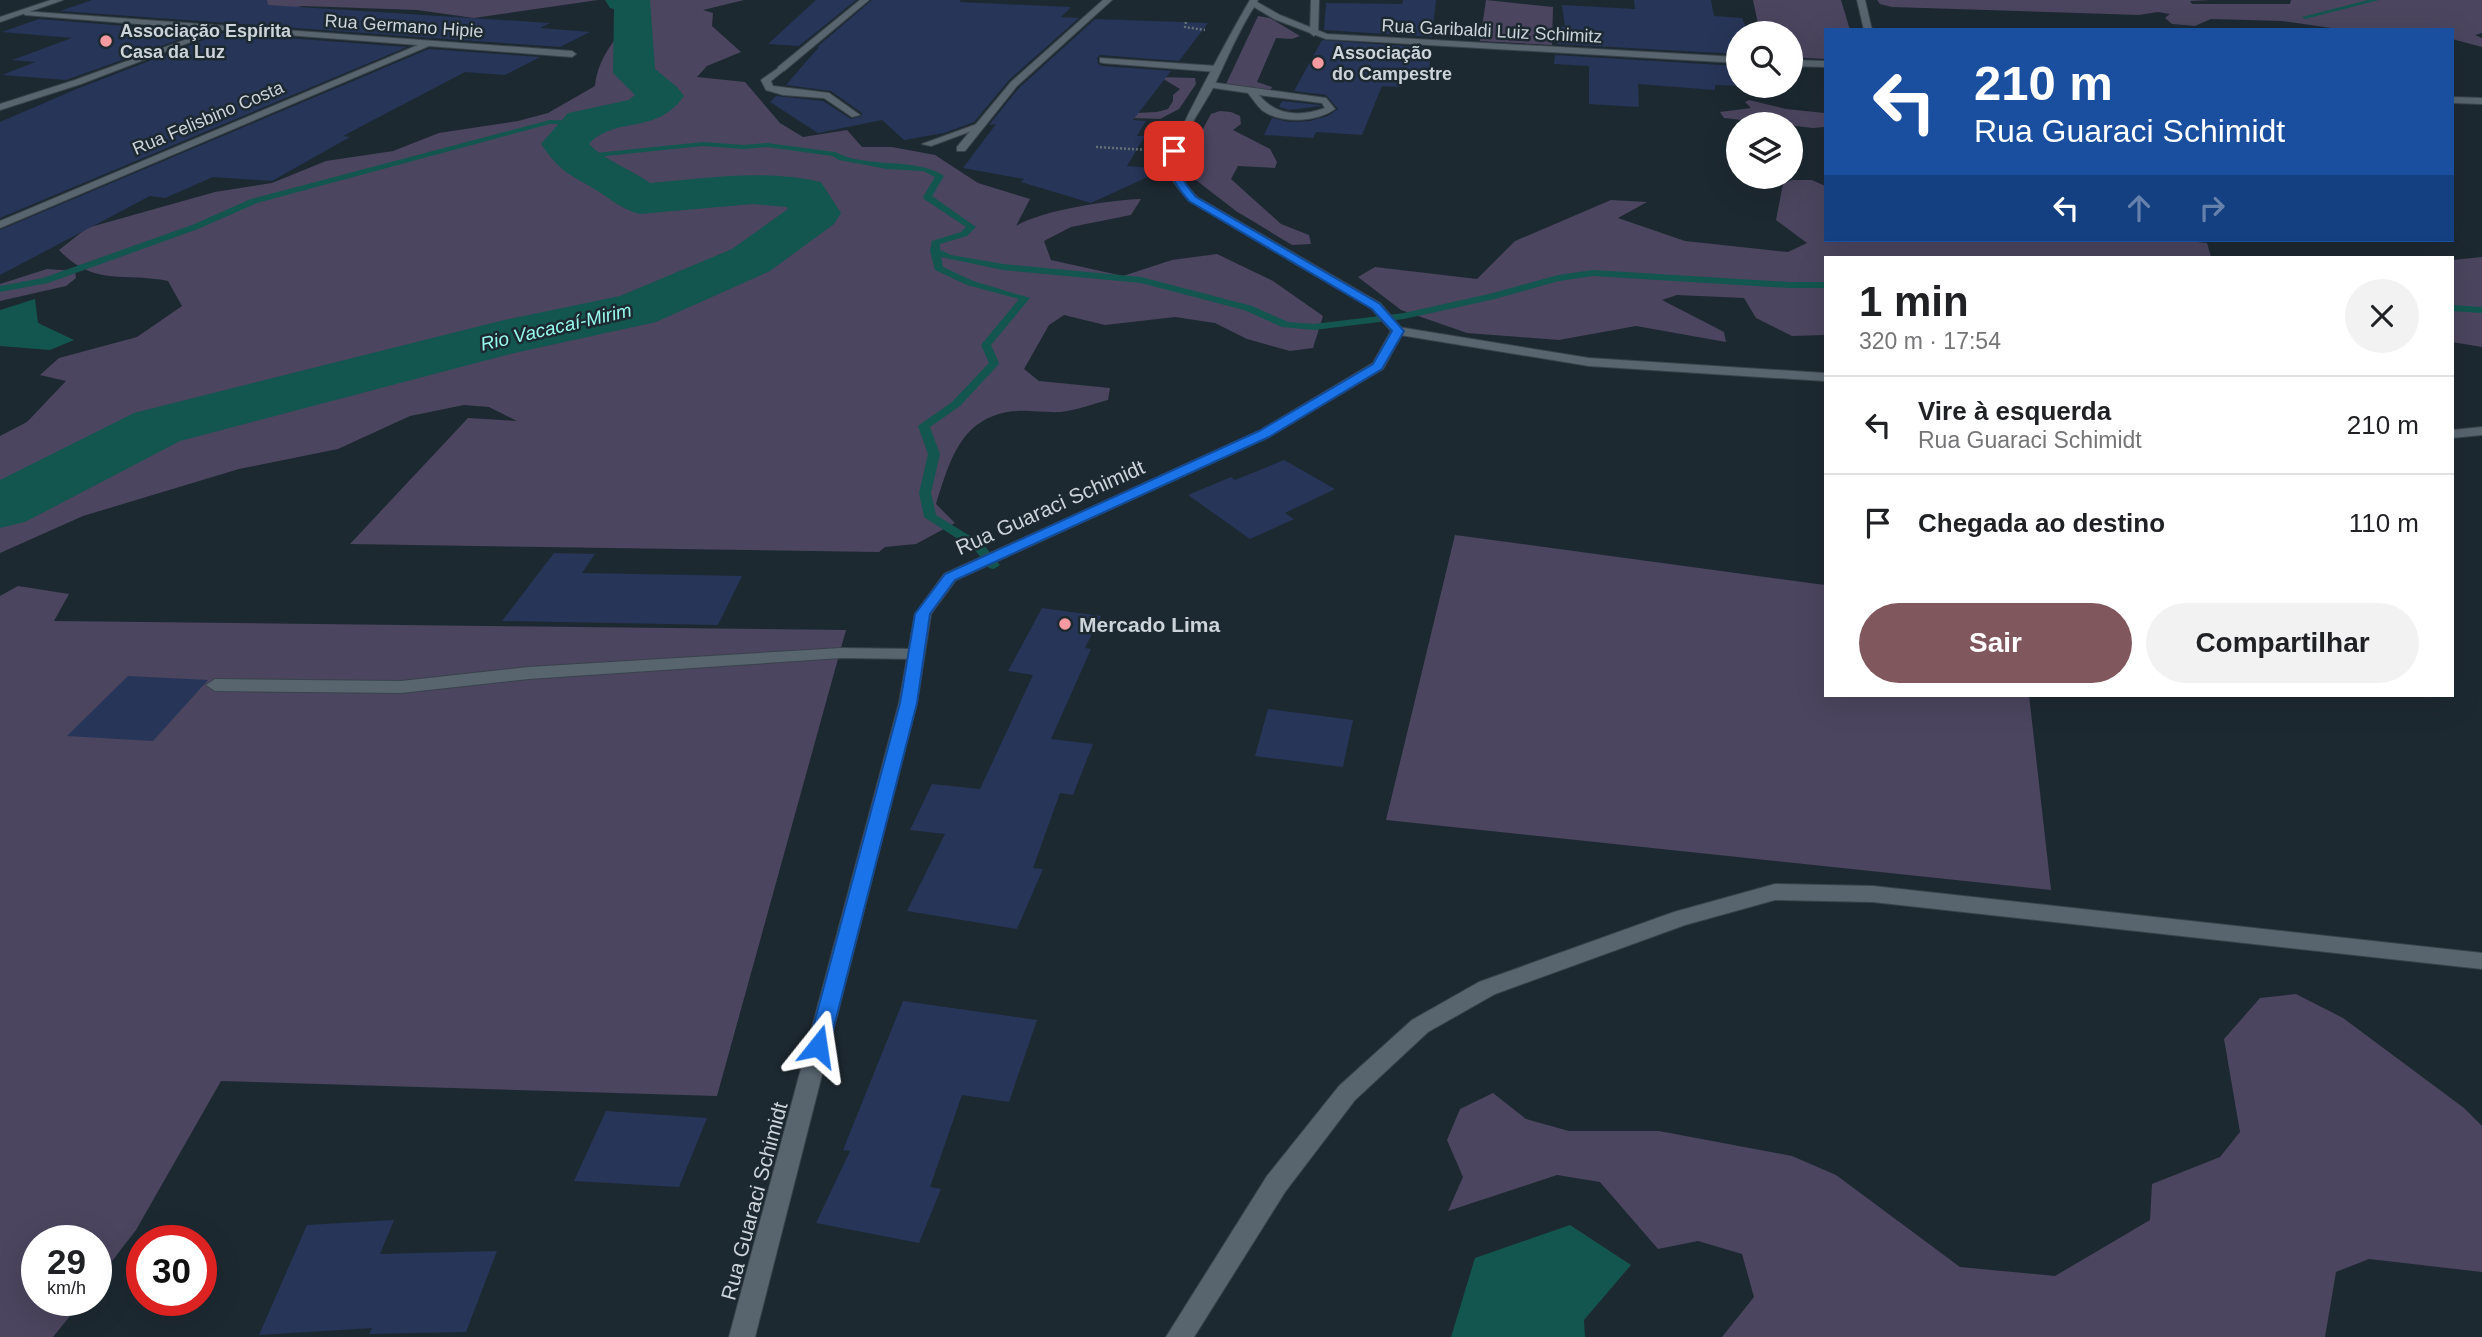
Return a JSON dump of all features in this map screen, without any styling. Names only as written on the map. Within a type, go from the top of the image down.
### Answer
[{"type":"street","points":[[0,20],[59,0]]},
{"type":"street","points":[[856,114],[826,95],[783,92],[769,88],[766,80],[865,0]]},
{"type":"street","points":[[961,149],[1014,84],[1108,0]]},
{"type":"street","points":[[1314,33],[1315,0]]},
{"type":"street","points":[[1861,0],[1868,28]]},
{"type":"street","points":[[1253,2],[1234,32],[1210,85],[1174,151],[1172,164],[1178,182],[1193,199],[1376,306],[1398,331],[1589,362],[1824,377]]},
{"type":"street","name":"Rua Garibaldi Luiz Schimitz","points":[[1253,2],[1314,33],[1413,43],[1726,59]]},
{"type":"street","name":"Rua Germano Hipie","points":[[24,13],[572,54]]},
{"type":"street","points":[[0,107],[78,82],[225,28]]},
{"type":"street","name":"Rua Felisbino Costa","points":[[0,225],[429,43]]},
{"type":"street","points":[[1103,60],[1217,69]]},
{"type":"street","points":[[1803,63],[1824,64]]},
{"type":"street","points":[[1210,85],[1253,93],[1312,98],[1326,101],[1331,109],[1315,115],[1293,116],[1268,110],[1253,93]]},
{"type":"street","points":[[2454,100],[2482,101]]},
{"type":"street","points":[[927,144],[980,126]]},
{"type":"street","name":"Rua Guaraci Schimidt","points":[[742,1337],[908,703],[923,614],[950,577],[1264,434],[1378,366],[1398,331]]},
{"type":"street","points":[[2454,433],[2482,431]]},
{"type":"street","points":[[215,685],[401,687],[542,672],[841,653],[916,654]]},
{"type":"street","points":[[1179,1337],[1276,1184],[1347,1093],[1420,1026],[1488,988],[1681,918],[1775,892],[1873,894],[2482,961]]},
{"type":"path","points":[[1096,146],[1125,149]]},
{"type":"shaded area","points":[[179,0],[598,0],[474,18],[417,10],[303,6],[239,15]]},
{"type":"shaded area","points":[[650,0],[744,0],[703,10],[713,13],[712,26],[741,52],[707,66],[697,77],[745,82],[780,123],[803,137],[847,130],[862,147],[892,147],[935,155],[978,183],[1030,199],[1016,226],[1059,211],[1112,201],[1141,199],[1131,215],[1071,227],[1044,241],[1051,260],[1123,276],[1172,260],[1217,254],[1273,281],[1323,316],[1313,348],[1290,351],[1247,339],[1215,323],[1175,317],[1105,325],[1064,315],[1049,325],[1024,369],[1039,381],[1110,388],[1108,400],[1061,412],[1007,412],[977,425],[958,446],[936,504],[955,523],[916,544],[885,547],[879,552],[350,544],[468,418],[517,421],[489,407],[464,405],[410,416],[338,449],[239,469],[83,516],[0,553],[0,436],[27,422],[66,381],[40,375],[59,358],[137,337],[182,306],[168,281],[97,274],[72,262],[59,250],[87,228],[215,192],[272,183],[326,161],[393,151],[439,133],[518,121],[548,113],[595,86],[597,73],[608,50]]},
{"type":"shaded area","points":[[1486,0],[1553,7],[1552,45],[1480,41]]},
{"type":"shaded area","points":[[1753,0],[1841,0],[1849,28],[1824,28],[1824,59],[1803,58],[1803,21],[1757,21]]},
{"type":"shaded area","points":[[1877,0],[2211,0],[2190,1],[2192,4],[2290,4],[2291,0],[2482,0],[2482,33],[2475,35],[2482,38],[2482,47],[2454,40],[2454,28],[2331,28],[2282,21],[2211,19],[2195,26],[2172,24],[2165,18],[2170,14],[2158,12],[2139,15],[1892,7],[1880,4]]},
{"type":"shaded area","points":[[1258,16],[1270,18],[1300,36],[1292,39],[1276,38],[1257,82],[1272,87],[1271,89],[1254,90],[1226,84]]},
{"type":"shaded area","points":[[1160,77],[1195,78],[1196,84],[1179,109],[1160,119],[1075,116],[1157,112],[1168,109],[1173,95],[1180,89]]},
{"type":"shaded area","points":[[1749,100],[1786,109],[1824,113],[1824,127],[1803,127],[1803,112],[1726,112],[1726,118],[1720,112],[1751,108],[1745,102]]},
{"type":"shaded area","points":[[1220,111],[1240,116],[1241,124],[1233,130],[1270,149],[1277,162],[1275,168],[1238,166],[1231,179],[1281,224],[1309,235],[1311,244],[1292,245],[1236,211],[1192,177],[1188,156],[1211,114]]},
{"type":"shaded area","points":[[1803,180],[1812,180],[1824,186],[1824,242],[2197,242],[2207,243],[2211,256],[1824,256],[1824,335],[1792,336],[1756,318],[1744,298],[1677,295],[1662,300],[1724,332],[1726,342],[1636,326],[1559,340],[1467,333],[1401,310],[1358,277],[1375,267],[1477,279],[1515,241],[1611,200],[1647,202],[1618,218],[1685,241],[1788,252],[1807,243],[1776,220],[1782,189],[1803,189]]},
{"type":"shaded area","points":[[2482,257],[2482,347],[2454,342],[2454,260]]},
{"type":"shaded area","points":[[47,269],[75,271],[76,278],[66,286],[0,301],[0,284]]},
{"type":"shaded area","points":[[35,299],[38,323],[74,340],[50,350],[0,346],[0,310]]},
{"type":"shaded area","points":[[1455,535],[1824,585],[1824,697],[2029,697],[2051,890],[1386,820]]},
{"type":"shaded area","points":[[18,586],[69,594],[54,621],[846,630],[717,1096],[221,1081],[139,1225],[126,1225],[126,1243],[112,1261],[112,1225],[21,1225],[21,1316],[70,1316],[53,1337],[0,1337],[0,596]]},
{"type":"shaded area","points":[[2296,994],[2343,1018],[2464,1108],[2482,1126],[2482,1272],[2369,1259],[2336,1272],[2325,1337],[1722,1337],[1754,1297],[1742,1254],[1698,1241],[1658,1249],[1600,1182],[1557,1175],[1448,1211],[1463,1177],[1447,1140],[1460,1109],[1493,1093],[1526,1119],[1569,1131],[1659,1131],[1792,1156],[1836,1175],[1960,1267],[2055,1276],[2150,1220],[2152,1184],[2220,1157],[2240,1132],[2224,1039],[2260,998]]},
{"type":"shaded area","points":[[1570,1225],[1631,1265],[1584,1320],[1585,1337],[1451,1337],[1475,1258]]},
{"type":"building","points":[[92,0],[267,0],[268,5],[550,23],[540,28],[590,32],[560,47],[60,11]]},
{"type":"building","points":[[816,0],[856,0],[799,46],[768,44]]},
{"type":"building","points":[[872,0],[961,0],[959,2],[1071,7],[1061,17],[1079,18],[1009,80],[974,122],[944,133],[904,140],[882,120],[818,133],[770,102],[776,96],[823,101],[851,119],[862,116],[862,113],[831,91],[786,85],[817,47]]},
{"type":"building","points":[[1403,0],[1436,0],[1432,37],[1324,30],[1326,3],[1402,4]]},
{"type":"building","points":[[1634,0],[1711,0],[1714,16],[1742,18],[1743,21],[1726,21],[1726,53],[1557,44],[1559,26],[1565,27],[1562,5],[1635,9]]},
{"type":"building","points":[[39,19],[200,32],[66,80],[2,75],[35,62],[12,60],[72,38],[2,32]]},
{"type":"building","points":[[1095,19],[1208,23],[1179,61],[1100,55],[1097,58],[1098,64],[1103,66],[1171,71],[1133,120],[1146,121],[1137,136],[1145,136],[1127,166],[1165,169],[1091,203],[1021,182],[1024,179],[963,168],[996,124],[989,125],[1019,88]]},
{"type":"building","points":[[222,33],[407,47],[0,218],[0,122],[79,88]]},
{"type":"building","points":[[1322,40],[1431,48],[1429,74],[1403,73],[1400,87],[1382,86],[1362,135],[1316,132],[1313,138],[1264,135],[1272,118],[1289,122],[1310,121],[1328,116],[1338,109],[1326,95],[1294,91]]},
{"type":"building","points":[[429,49],[540,57],[505,75],[465,72],[343,136],[350,137],[272,181],[213,177],[165,198],[150,196],[0,275],[0,230]]},
{"type":"building","points":[[1555,55],[1726,65],[1726,85],[1715,85],[1715,90],[1638,84],[1639,107],[1589,104],[1589,66],[1554,64]]},
{"type":"building","points":[[1282,101],[1321,106],[1289,110],[1279,107]]},
{"type":"building","points":[[1284,460],[1335,489],[1285,513],[1294,519],[1250,539],[1188,495],[1231,477],[1235,480]]},
{"type":"building","points":[[554,553],[595,554],[582,573],[742,576],[718,625],[502,621]]},
{"type":"building","points":[[1042,608],[1101,616],[1085,648],[1091,649],[1051,739],[1093,744],[1073,795],[1060,793],[1033,868],[1043,869],[1017,929],[907,911],[945,834],[910,830],[932,784],[980,789],[1033,675],[1008,671]]},
{"type":"building","points":[[128,676],[208,680],[153,741],[67,736]]},
{"type":"building","points":[[1268,709],[1353,720],[1343,767],[1255,756]]},
{"type":"building","points":[[903,1001],[1037,1020],[1009,1102],[962,1095],[930,1187],[941,1189],[919,1243],[816,1223],[850,1151],[843,1150]]},
{"type":"building","points":[[606,1111],[707,1118],[679,1187],[574,1181]]},
{"type":"building","points":[[394,1220],[380,1254],[497,1251],[466,1332],[369,1334],[372,1328],[259,1335],[307,1225]]},
{"type":"waterway","name":"Rio Vacacaí-Mirim","points":[[0,507],[157,427],[504,338],[636,310],[751,260],[816,213],[803,193],[753,189],[640,199],[614,180],[581,163],[564,144],[584,123],[644,110],[662,96],[634,73],[633,2],[623,0]]},
{"type":"waterway","points":[[2305,17],[2376,0]]},
{"type":"waterway","points":[[0,289],[45,281],[195,227],[254,201],[550,122],[584,123]]},
{"type":"waterway","points":[[576,157],[703,144],[744,147],[767,145],[835,154],[839,158],[887,167],[925,169],[940,176],[927,197],[972,227],[964,234],[935,243],[936,251]]},
{"type":"waterway","points":[[936,251],[949,257],[1003,267],[1141,280],[1248,308],[1286,325],[1314,327],[1404,316],[1495,296],[1558,278],[1593,273],[1824,285]]},
{"type":"waterway","points":[[936,251],[938,268],[970,283],[1025,298],[986,345],[994,363],[956,404],[924,426],[934,454],[925,493],[930,517],[979,547],[994,565]]},
{"type":"waterway","points":[[2454,308],[2482,310]]},
{"type":"place","name":"Associação Espírita Casa da Luz","points":[[106,41]]},
{"type":"place","name":"Associação do Campestre","points":[[1318,63]]},
{"type":"place","name":"Mercado Lima","points":[[1065,624]]},
{"type":"route","points":[[818,1046],[908,703],[923,614],[950,577],[1264,434],[1378,366],[1398,331],[1376,306],[1193,199],[1178,182],[1172,164],[1174,151]]}]
